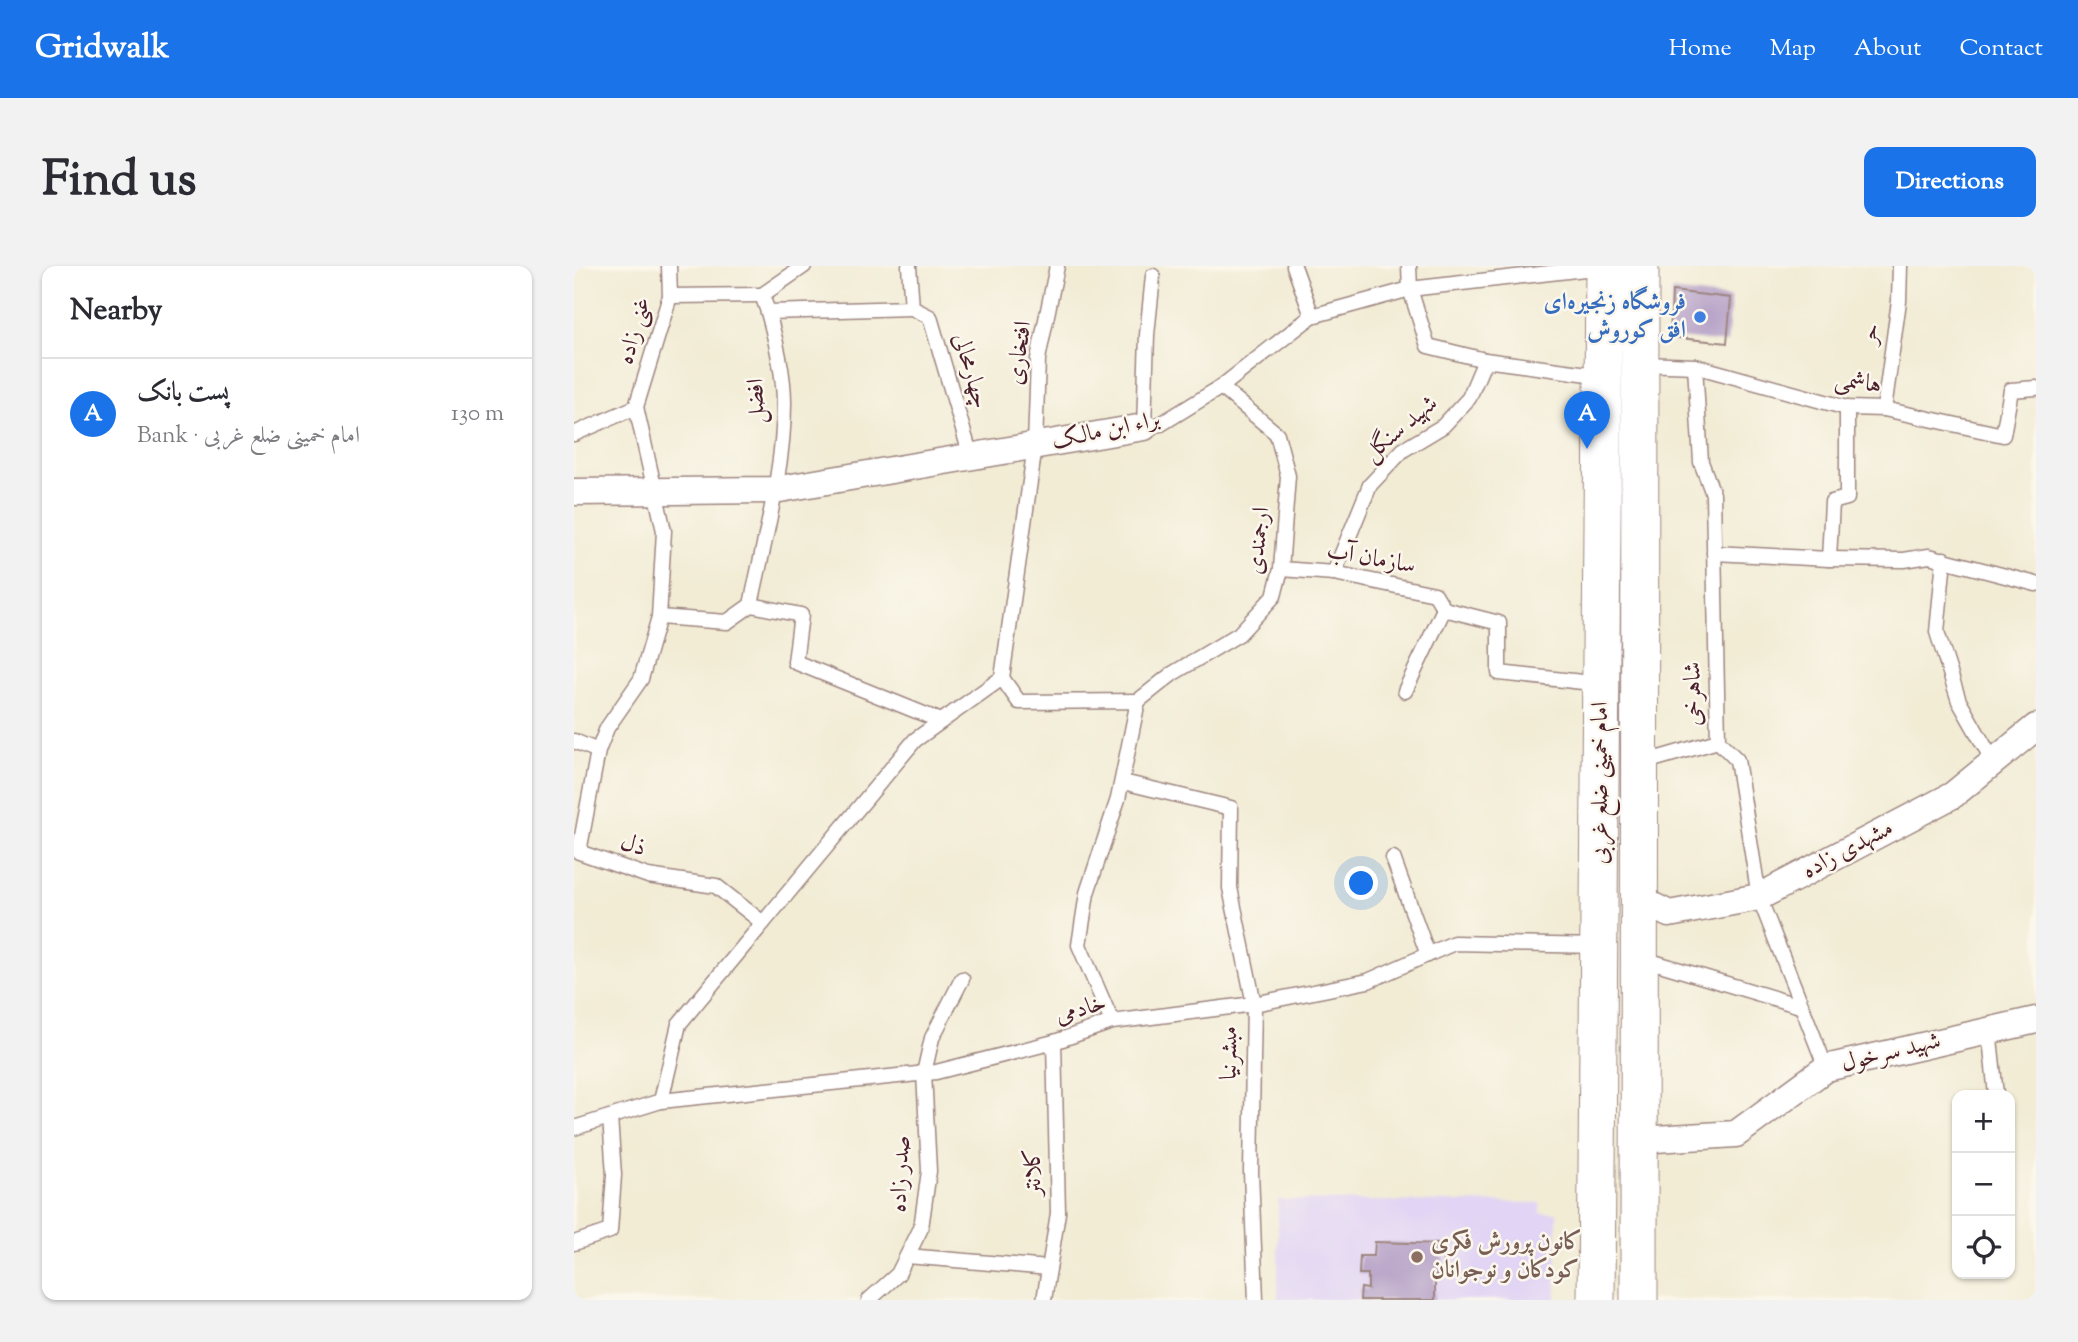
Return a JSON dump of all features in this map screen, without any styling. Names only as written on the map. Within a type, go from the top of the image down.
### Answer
[{"type":"main road","name":"امام خمینی ضلع غربی","points":[[1596,1300],[1604,266]]},
{"type":"main road","name":"امام خمینی ضلع غربی","points":[[1639,1300],[1640,266]]},
{"type":"street","name":"براء ابن مالک","points":[[574,492],[774,489],[1144,427]]},
{"type":"street","name":"مشهدی زاده","points":[[1639,899],[1670,914],[1759,897],[1953,795],[2036,727]]},
{"type":"street","name":"شهید سرخول","points":[[1639,1140],[1736,1134],[1826,1068],[2036,1020]]},
{"type":"lane","name":"غنی زاده","points":[[636,407],[670,296],[669,266]]},
{"type":"lane","points":[[670,296],[762,295],[804,266]]},
{"type":"lane","points":[[768,313],[912,308],[909,266]]},
{"type":"lane","name":"افتخاری","points":[[1002,678],[1034,446],[1038,359],[1057,266]]},
{"type":"lane","points":[[1294,266],[1312,316]]},
{"type":"lane","points":[[1409,266],[1410,289],[1428,346],[1485,360],[1603,376]]},
{"type":"lane","name":"براء ابن مالک","points":[[1144,427],[1161,424],[1221,387],[1312,316],[1410,289],[1604,266]]},
{"type":"lane","name":"حر","points":[[1884,409],[1899,301],[1900,266]]},
{"type":"lane","points":[[1144,427],[1147,335],[1153,276]]},
{"type":"lane","name":"افضل","points":[[751,606],[774,489],[784,402],[777,346],[762,295]]},
{"type":"lane","name":"چهارمحالی","points":[[912,308],[930,317],[971,457]]},
{"type":"lane","name":"شهید سنگل","points":[[1334,573],[1370,485],[1403,450],[1443,426],[1469,398],[1485,360]]},
{"type":"lane","name":"هاشمی","points":[[1640,364],[1695,366],[1847,408],[1884,409],[2003,435],[2011,390],[2036,388]]},
{"type":"lane","name":"شاهرخی","points":[[1695,366],[1701,462],[1713,494],[1718,741],[1737,760],[1759,897],[1826,1068]]},
{"type":"lane","name":"ارجمندی","points":[[1138,701],[1172,674],[1239,634],[1274,596],[1281,569],[1288,476],[1277,434],[1221,387]]},
{"type":"lane","points":[[574,434],[636,407],[664,531],[659,617],[641,679],[607,728],[598,751],[574,741]]},
{"type":"lane","points":[[1829,559],[1832,502],[1847,498],[1847,408]]},
{"type":"lane","points":[[1714,554],[1904,560],[1929,556],[2036,584]]},
{"type":"lane","points":[[1944,559],[1937,632],[1959,701],[1993,761]]},
{"type":"lane","name":"سازمان آب","points":[[1281,569],[1334,573],[1435,594],[1444,609],[1499,623],[1499,673],[1601,684]]},
{"type":"lane","points":[[659,617],[727,622],[751,606],[801,615],[795,662],[941,721]]},
{"type":"lane","points":[[1405,691],[1444,609]]},
{"type":"lane","points":[[661,1101],[679,1024],[915,740],[1002,678],[1019,702],[1138,701],[1122,782],[1087,892],[1079,944],[1112,1023]]},
{"type":"lane","points":[[1639,763],[1718,741]]},
{"type":"lane","name":"ذل","points":[[598,751],[579,852],[648,876],[716,886],[763,923]]},
{"type":"lane","name":"مبشرنیا","points":[[1122,782],[1231,808],[1230,888],[1254,1004],[1251,1172],[1256,1300]]},
{"type":"lane","points":[[1393,858],[1427,955]]},
{"type":"lane","name":"خادمی","points":[[574,1128],[661,1101],[924,1073],[1054,1042],[1112,1023],[1254,1004],[1368,981],[1454,943],[1600,946]]},
{"type":"lane","points":[[1639,957],[1800,1006]]},
{"type":"lane","name":"صدر زاده","points":[[869,1300],[898,1274],[921,1228],[929,1171],[924,1073],[932,1038],[962,979]]},
{"type":"lane","points":[[1989,1029],[1995,1090]]},
{"type":"lane","name":"کلانتر","points":[[1044,1300],[1058,1213],[1054,1042]]},
{"type":"lane","points":[[574,1243],[610,1230],[614,1175],[610,1117]]},
{"type":"lane","points":[[907,1256],[1049,1268]]},
{"type":"shaded area","name":"کانون پرورش فکری کودکان و نوجوانان","points":[[1278,1200],[1540,1203],[1540,1213],[1557,1213],[1556,1300],[1278,1300]]},
{"type":"building","name":"فروشگاه زنجیره‌ای افق کوروش","points":[[1672,291],[1731,298],[1727,343],[1670,337]]},
{"type":"building","points":[[1375,1242],[1443,1244],[1443,1276],[1435,1276],[1435,1300],[1360,1300],[1361,1288],[1368,1289],[1368,1274],[1359,1274],[1360,1256],[1374,1256]]},
{"type":"place","name":"فروشگاه زنجیره‌ای افق کوروش","points":[[1700,317]]},
{"type":"place","name":"پست بانک","points":[[1587,449]]},
{"type":"place","name":"کانون پرورش فکری کودکان و نوجوانان","points":[[1417,1257]]}]
